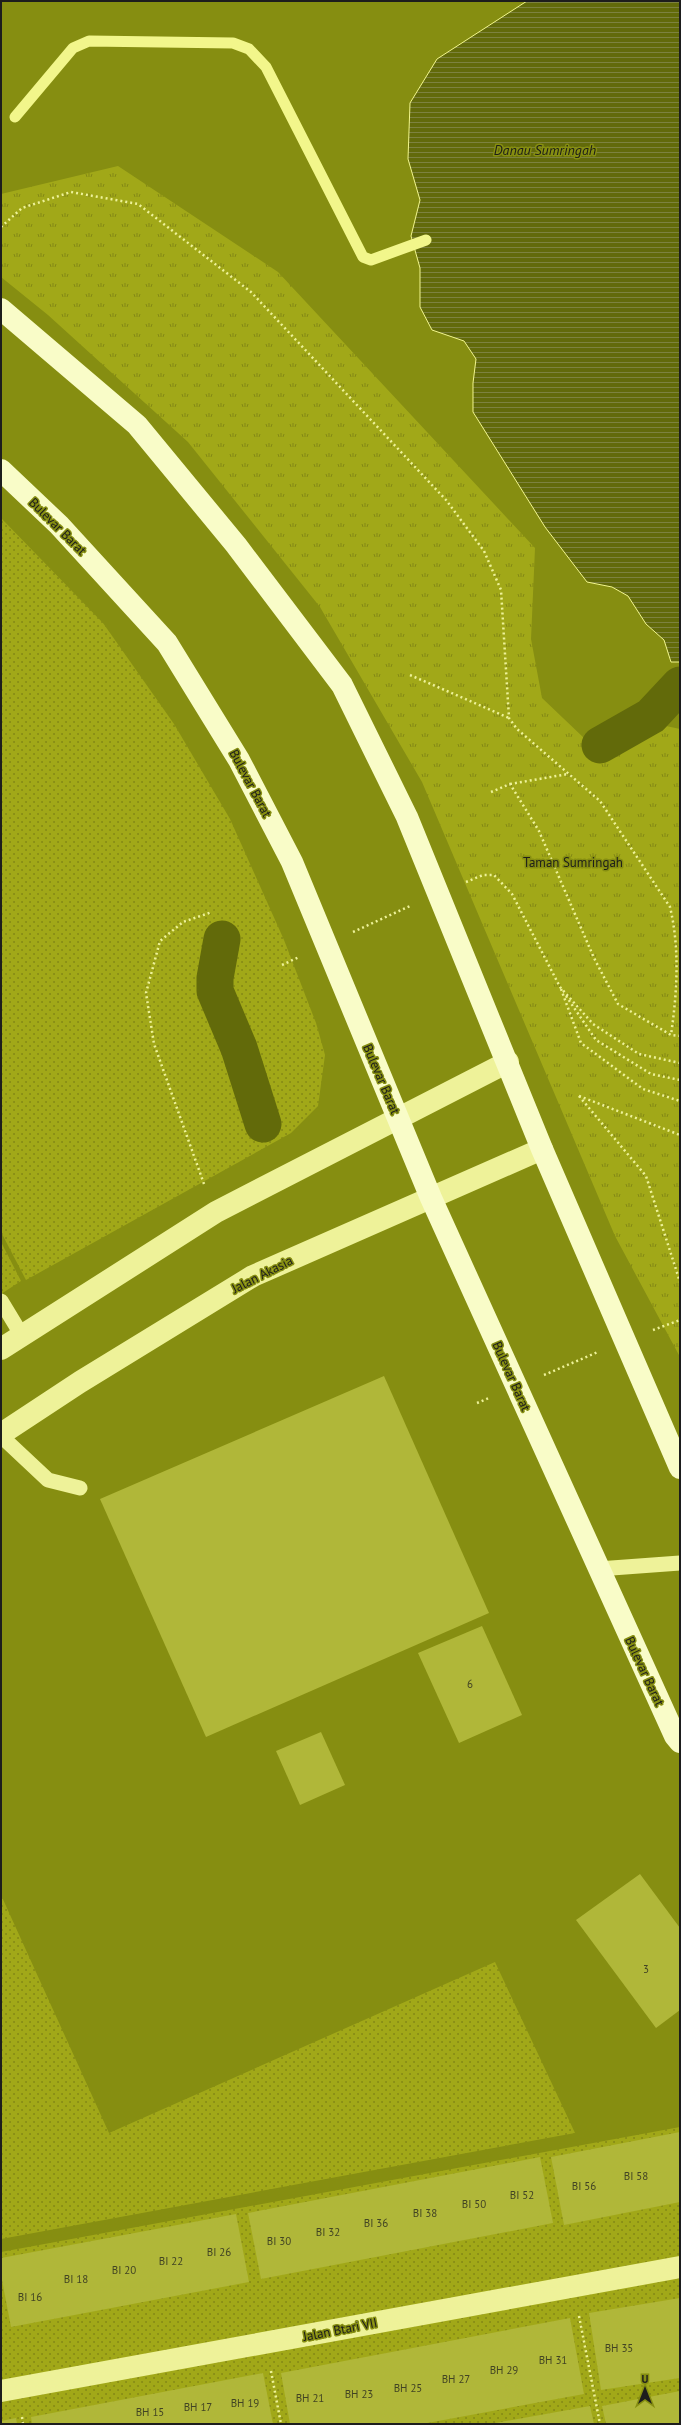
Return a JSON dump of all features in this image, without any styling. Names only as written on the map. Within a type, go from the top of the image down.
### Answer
[{"type":"main road","points":[[1,309],[137,425],[236,546],[342,685],[407,817],[439,892],[542,1149],[680,1468]]},
{"type":"main road","name":"Bulevar Barat","points":[[1,470],[59,525],[167,643],[239,760],[292,862],[431,1198],[517,1386],[598,1569],[675,1736],[680,1742]]},
{"type":"street","points":[[1,1349],[21,1334],[216,1212],[508,1062]]},
{"type":"street","name":"Jalan Akasia","points":[[1,1435],[80,1382],[253,1276],[542,1149]]},
{"type":"street","name":"Jalan Btari VII","points":[[1,2391],[573,2285],[680,2267]]},
{"type":"lane","points":[[1,1302],[21,1334]]},
{"type":"lane","points":[[1,1435],[48,1480],[80,1488]]},
{"type":"lane","points":[[598,1569],[680,1563]]},
{"type":"path","points":[[1,227],[22,208],[71,192],[138,204],[251,292],[446,500],[484,551],[501,590],[509,718]]},
{"type":"path","points":[[410,675],[509,718],[517,729],[600,801],[670,907],[674,925],[677,995],[671,1035]]},
{"type":"path","points":[[491,792],[510,784],[568,774]]},
{"type":"path","points":[[510,784],[539,831],[594,958],[618,1004],[671,1035],[680,1036]]},
{"type":"path","points":[[282,965],[439,892],[483,875],[494,875],[512,894],[560,987],[581,1043],[644,1089],[680,1101]]},
{"type":"path","points":[[204,1184],[154,1044],[146,993],[160,941],[183,922],[212,912]]},
{"type":"path","points":[[560,987],[593,1024],[639,1054],[680,1063]]},
{"type":"path","points":[[560,987],[596,1040],[651,1074],[680,1080]]},
{"type":"path","points":[[680,1136],[579,1096],[646,1176],[680,1282]]},
{"type":"path","points":[[477,1403],[624,1341],[680,1320]]},
{"type":"path","points":[[573,2285],[600,2424]]},
{"type":"path","points":[[266,2342],[281,2424]]},
{"type":"green space","name":"Taman Sumringah","points":[[118,166],[278,272],[535,548],[531,639],[542,698],[606,759],[666,726],[680,729],[680,1357],[615,1236],[422,782],[320,607],[188,442],[48,315],[1,277],[1,194]]},
{"type":"green space","points":[[1,518],[103,623],[174,724],[230,819],[284,940],[316,1023],[325,1055],[318,1106],[291,1133],[26,1280],[1,1232]]},
{"type":"green space","points":[[1,1242],[21,1281],[1,1294]]},
{"type":"green space","points":[[1,1895],[109,2133],[495,1962],[575,2133],[1,2239]]},
{"type":"green space","points":[[680,2127],[680,2424],[1,2424],[1,2252]]},
{"type":"water","name":"Danau Sumringah","points":[[527,1],[680,1],[680,662],[671,662],[664,640],[646,624],[628,596],[612,587],[587,582],[545,527],[473,412],[473,383],[476,359],[464,341],[432,330],[420,307],[420,268],[411,236],[420,200],[408,159],[410,103],[437,59]]},
{"type":"building","points":[[384,1376],[489,1613],[206,1737],[100,1499]]},
{"type":"building","points":[[482,1626],[522,1715],[459,1743],[418,1653]]},
{"type":"building","points":[[321,1732],[345,1785],[300,1805],[276,1751]]},
{"type":"building","points":[[640,1874],[680,1928],[680,2010],[656,2028],[576,1920]]},
{"type":"building","points":[[680,2132],[680,2202],[564,2225],[551,2157]]},
{"type":"building","points":[[540,2157],[553,2223],[261,2279],[248,2213]]},
{"type":"building","points":[[236,2214],[249,2282],[11,2327],[1,2275],[1,2258]]},
{"type":"building","points":[[680,2298],[680,2378],[601,2390],[589,2313]]},
{"type":"building","points":[[570,2318],[584,2394],[422,2424],[290,2424],[281,2373]]},
{"type":"building","points":[[263,2373],[273,2424],[32,2424],[31,2417]]},
{"type":"building","points":[[680,2391],[680,2424],[606,2424],[602,2406]]},
{"type":"building","points":[[590,2406],[594,2424],[495,2424],[495,2423]]},
{"type":"building","points":[[16,2418],[17,2424],[1,2424],[1,2421]]},
{"type":"waterway","points":[[15,117],[73,48],[89,41],[233,43],[249,49],[266,67],[363,257],[371,260],[426,240]]},
{"type":"waterway","points":[[600,745],[651,716],[680,685]]},
{"type":"waterway","points":[[222,939],[215,978],[215,991],[239,1048],[263,1124]]}]
